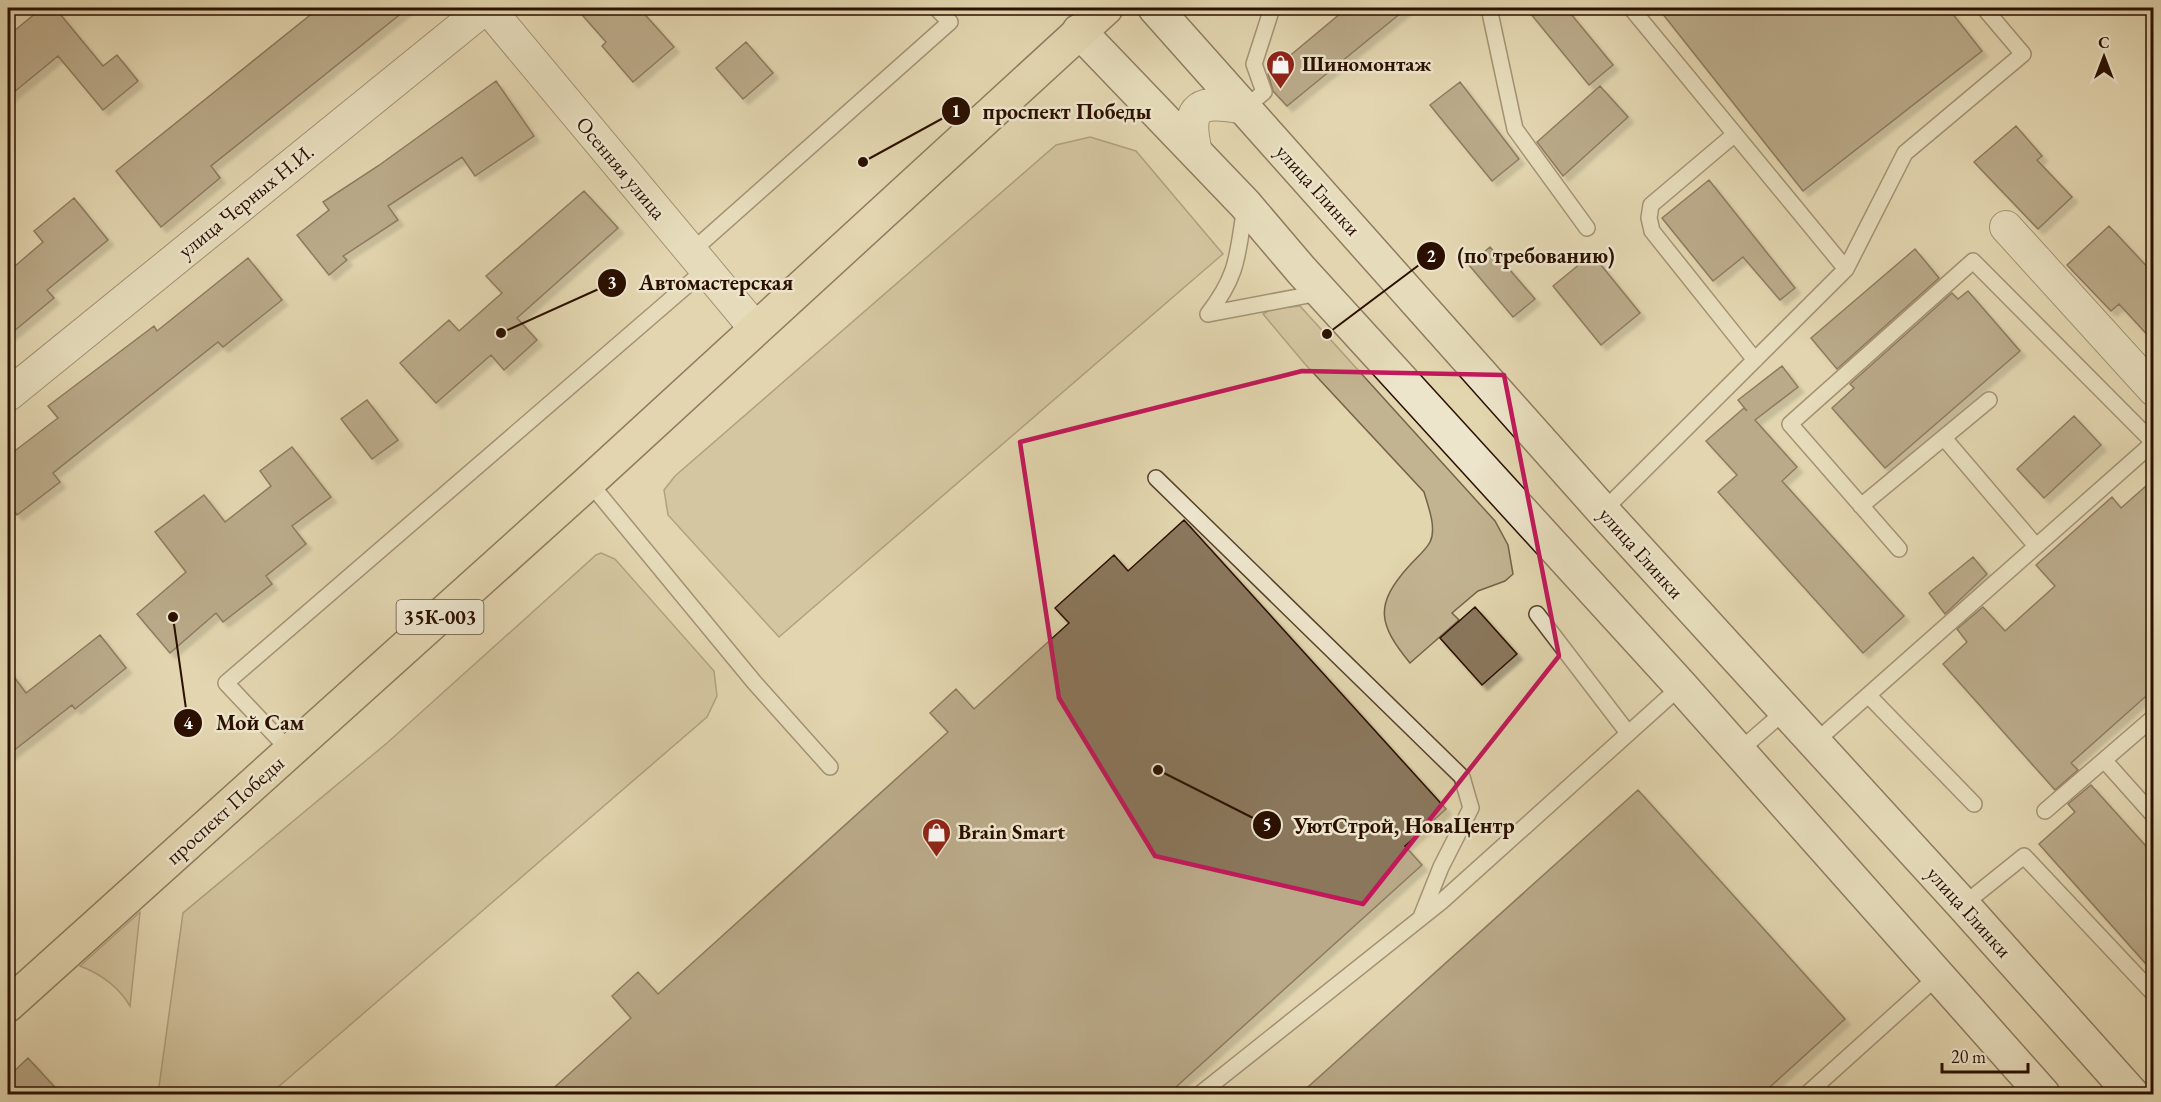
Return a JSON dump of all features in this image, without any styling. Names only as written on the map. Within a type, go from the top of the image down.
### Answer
[{"type":"main road","name":"проспект Победы","points":[[8,1005],[590,483],[755,328],[1106,8]]},
{"type":"main road","name":"улица Глинки","points":[[1155,8],[1603,511],[1963,905],[2132,1095]]},
{"type":"main road","points":[[1079,31],[1245,204],[1302,271],[1681,686],[2043,1095]]},
{"type":"street","name":"Осенняя улица","points":[[486,8],[755,328]]},
{"type":"street","name":"улица Черных Н.И.","points":[[8,395],[486,8]]},
{"type":"street","points":[[1196,152],[1191,128],[1194,116],[1202,105],[1215,103],[1245,108]]},
{"type":"street","points":[[2006,227],[2154,390]]},
{"type":"lane","points":[[290,751],[226,683],[698,261],[950,22],[936,8]]},
{"type":"lane","points":[[1245,108],[1264,92],[1254,64],[1272,8]]},
{"type":"lane","points":[[1489,8],[1515,129],[1587,228]]},
{"type":"lane","points":[[1631,8],[1846,269]]},
{"type":"lane","points":[[1603,511],[1846,269],[1905,153],[2023,54],[1984,8]]},
{"type":"lane","points":[[1735,134],[1651,205],[1649,218],[1652,231],[1755,360]]},
{"type":"lane","points":[[1245,204],[1233,272],[1227,289],[1208,314],[1319,293],[1335,305]]},
{"type":"lane","points":[[1814,743],[2153,443],[1973,261],[1790,424],[1899,549]]},
{"type":"lane","points":[[1861,506],[1989,400]]},
{"type":"lane","points":[[1944,438],[2036,546]]},
{"type":"lane","points":[[1156,478],[1462,777],[1471,808],[1441,867],[1420,919]]},
{"type":"lane","points":[[590,483],[754,682],[830,767]]},
{"type":"lane","points":[[1538,614],[1628,733]]},
{"type":"lane","points":[[1200,1095],[1420,919],[1681,686]]},
{"type":"lane","points":[[1869,696],[1974,804]]},
{"type":"lane","points":[[1739,751],[1785,711]]},
{"type":"lane","points":[[2044,810],[2154,717]]},
{"type":"lane","points":[[2104,760],[2154,816]]},
{"type":"lane","points":[[1963,905],[2024,856],[2154,994]]},
{"type":"lane","points":[[1807,1095],[1938,976]]},
{"type":"highlighted area","points":[[1302,371],[1504,375],[1559,656],[1363,904],[1155,856],[1059,698],[1020,442]]},
{"type":"shaded area","points":[[1090,137],[1136,151],[1223,254],[779,637],[668,515],[664,490],[675,476],[1056,145]]},
{"type":"shaded area","points":[[1300,306],[1495,521],[1508,545],[1513,574],[1505,581],[1478,591],[1452,613],[1459,620],[1410,663],[1391,637],[1384,614],[1390,592],[1426,548],[1432,536],[1431,517],[1424,492],[1305,364],[1263,314],[1271,309]]},
{"type":"shaded area","points":[[601,553],[615,559],[714,671],[717,696],[707,717],[270,1094],[158,1094],[183,913],[387,743],[596,555]]},
{"type":"shaded area","points":[[140,912],[130,1006],[108,981],[80,966]]},
{"type":"building","points":[[42,8],[55,8],[103,66],[117,55],[138,81],[103,110],[58,56],[8,97],[8,36]]},
{"type":"building","points":[[319,8],[408,8],[211,166],[220,178],[161,227],[116,171]]},
{"type":"building","points":[[576,8],[639,8],[674,47],[633,82],[602,46],[606,42]]},
{"type":"building","points":[[1347,8],[1407,8],[1287,106],[1273,91],[1268,74]]},
{"type":"building","points":[[1526,8],[1566,8],[1613,65],[1589,85]]},
{"type":"building","points":[[1658,8],[1948,8],[1982,51],[1803,191]]},
{"type":"building","points":[[746,42],[773,73],[743,99],[716,68]]},
{"type":"building","points":[[496,81],[534,136],[475,176],[462,157],[388,206],[398,220],[343,256],[347,260],[329,275],[297,235],[329,210],[323,202],[378,166]]},
{"type":"building","points":[[1460,82],[1519,159],[1492,181],[1430,105]]},
{"type":"building","points":[[1600,86],[1628,117],[1563,176],[1537,142]]},
{"type":"building","points":[[2016,126],[2042,156],[2037,160],[2072,197],[2038,229],[1974,162]]},
{"type":"building","points":[[1709,180],[1795,288],[1780,300],[1743,257],[1713,281],[1662,218]]},
{"type":"building","points":[[584,191],[618,228],[517,318],[537,340],[504,370],[491,355],[436,403],[400,363],[449,320],[459,331],[502,293],[486,276]]},
{"type":"building","points":[[74,198],[108,240],[47,290],[54,298],[8,336],[8,272],[43,242],[34,231]]},
{"type":"building","points":[[2109,226],[2154,274],[2154,342],[2119,304],[2111,311],[2067,265]]},
{"type":"building","points":[[1490,247],[1535,299],[1513,317],[1469,265]]},
{"type":"building","points":[[1915,249],[1939,278],[1837,369],[1811,338]]},
{"type":"building","points":[[1592,254],[1640,313],[1601,345],[1553,286]]},
{"type":"building","points":[[248,258],[282,300],[223,347],[218,342],[53,473],[60,482],[17,515],[8,502],[8,456],[58,418],[48,406],[154,326],[157,331]]},
{"type":"building","points":[[1968,291],[2020,351],[1885,468],[1832,408],[1854,388],[1850,384],[1952,293],[1958,299]]},
{"type":"building","points":[[1782,366],[1798,387],[1755,420],[1797,467],[1782,481],[1904,616],[1863,653],[1718,492],[1737,475],[1706,441],[1744,408],[1747,411],[1738,400]]},
{"type":"building","points":[[367,400],[398,440],[372,459],[341,419]]},
{"type":"building","points":[[2074,416],[2101,445],[2044,498],[2017,469]]},
{"type":"building","points":[[292,447],[331,497],[292,526],[306,544],[266,576],[272,584],[223,622],[216,613],[170,653],[137,614],[186,572],[155,532],[204,495],[225,522],[271,486],[260,471]]},
{"type":"building","points":[[2154,479],[2154,689],[2071,763],[2078,770],[2055,790],[1943,664],[1967,642],[1957,629],[1983,607],[2005,631],[2055,586],[2036,565],[2112,497],[2121,508]]},
{"type":"building","points":[[1184,520],[1446,809],[1405,846],[1422,865],[1167,1095],[546,1095],[631,1018],[612,996],[638,972],[658,994],[948,732],[930,713],[956,689],[974,709],[1069,623],[1055,608],[1114,555],[1128,571]]},
{"type":"building","points":[[1973,557],[1987,574],[1945,614],[1929,593]]},
{"type":"building","points":[[1475,607],[1517,654],[1482,685],[1440,638]]},
{"type":"building","points":[[100,635],[126,668],[75,709],[72,705],[8,755],[8,669],[26,693]]},
{"type":"building","points":[[2091,785],[2154,855],[2154,973],[2039,844],[2075,812],[2068,804]]},
{"type":"building","points":[[1638,790],[1845,1019],[1761,1095],[1299,1095]]},
{"type":"building","points":[[28,1058],[62,1095],[8,1095],[8,1077]]},
{"type":"place","name":"Шиномонтаж","points":[[1281,90]]},
{"type":"place","name":"проспект Победы","points":[[863,162]]},
{"type":"place","name":"Автомастерская","points":[[501,333]]},
{"type":"place","name":"(по требованию)","points":[[1327,334]]},
{"type":"place","name":"Мой Сам","points":[[173,617]]},
{"type":"place","name":"УютСтрой, НоваЦентр","points":[[1158,770]]},
{"type":"place","name":"Brain Smart","points":[[937,858]]}]
